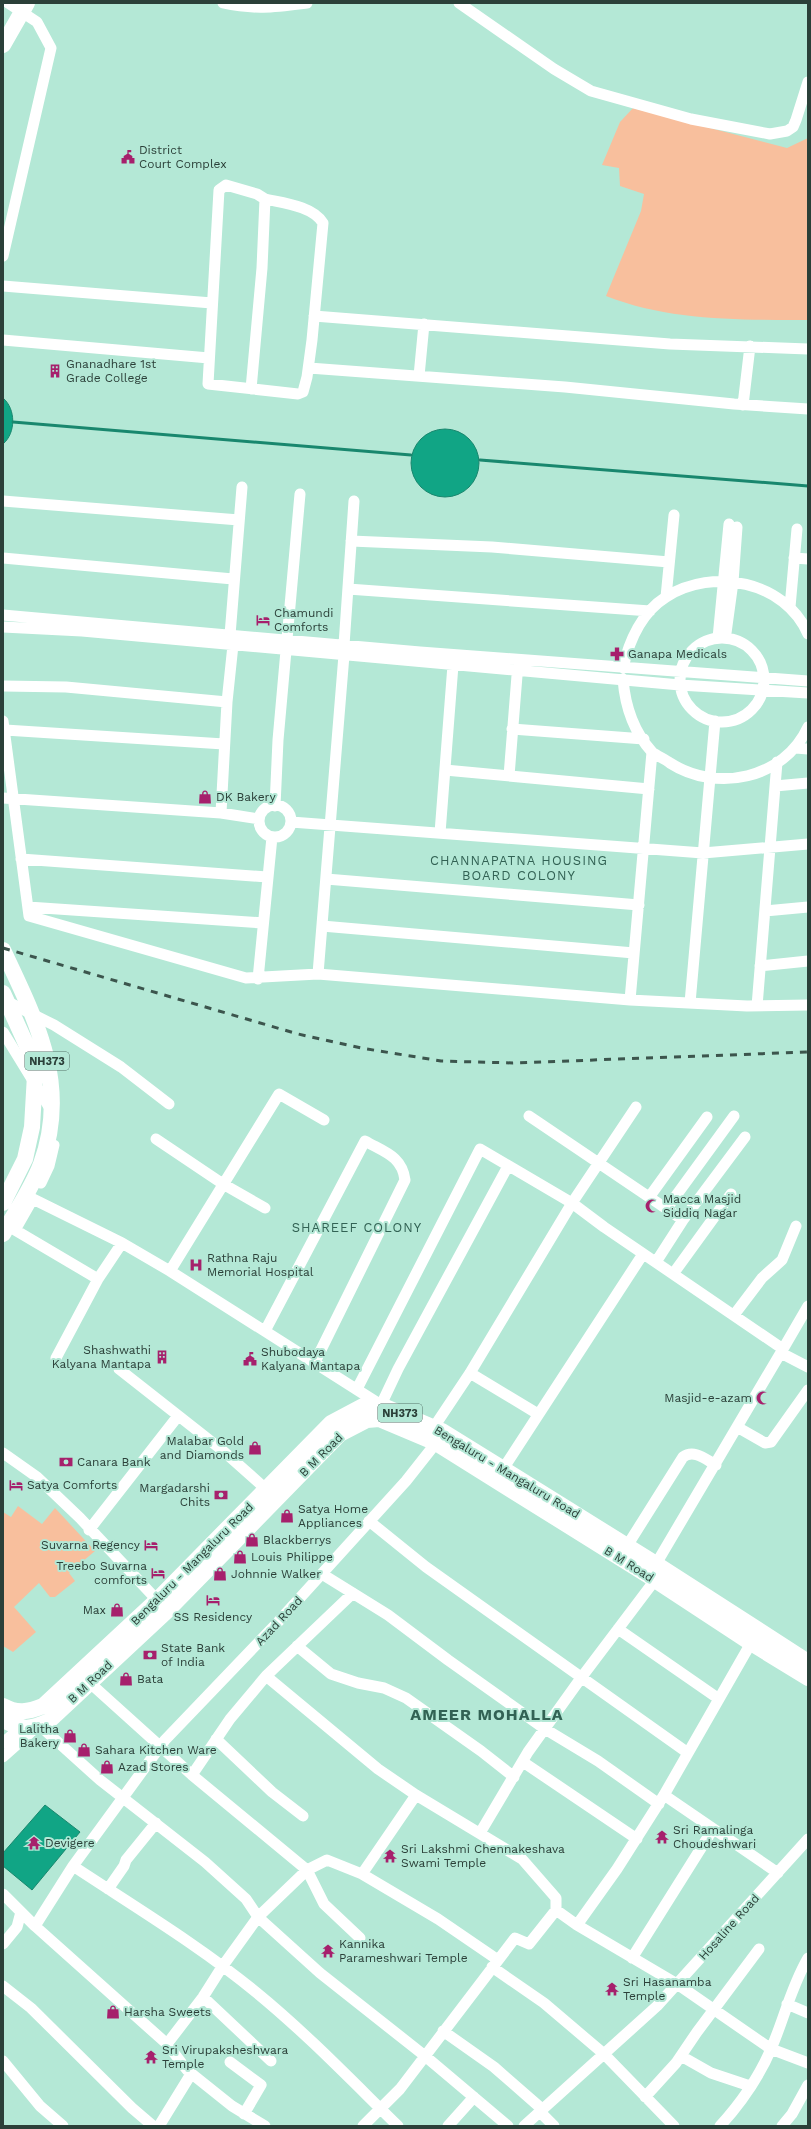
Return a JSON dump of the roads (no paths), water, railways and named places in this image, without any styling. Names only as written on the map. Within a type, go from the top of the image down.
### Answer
[{"type":"highway","points":[[3,45],[18,6]]},
{"type":"highway","name":"NH373","points":[[3,1234],[41,1164],[52,1102],[50,1075],[43,1042],[4,952]]},
{"type":"highway","name":"NH373","points":[[3,1203],[25,1159],[32,1127],[35,1075],[27,1046],[6,1000]]},
{"type":"highway","name":"Bengaluru - Mangaluru Road","points":[[32,1711],[48,1701],[157,1600],[267,1490],[317,1448],[331,1423],[363,1406],[381,1405],[434,1427],[656,1564],[755,1637],[808,1662]]},
{"type":"highway","name":"B M Road","points":[[44,1723],[90,1683],[167,1611],[317,1448],[367,1420],[379,1419],[436,1443],[655,1580],[755,1637],[808,1678]]},
{"type":"highway","points":[[3,1706],[20,1712],[32,1711],[44,1723],[32,1728],[20,1728],[3,1720]]},
{"type":"street","points":[[230,4],[267,8],[307,3]]},
{"type":"street","points":[[459,3],[554,69],[591,91],[691,119],[770,134],[787,131],[793,127],[796,120],[808,82]]},
{"type":"street","points":[[3,256],[51,48],[36,22],[18,6]]},
{"type":"street","points":[[226,185],[257,194],[265,199],[294,206],[319,216],[323,223],[309,368],[303,392],[298,394],[208,384],[212,303],[219,190],[226,185]]},
{"type":"street","points":[[251,389],[262,268],[265,199]]},
{"type":"street","points":[[3,286],[212,303]]},
{"type":"street","points":[[314,316],[670,344],[808,349]]},
{"type":"street","points":[[420,376],[424,324]]},
{"type":"street","points":[[3,340],[209,358]]},
{"type":"street","points":[[743,404],[750,346]]},
{"type":"street","points":[[309,368],[565,387],[808,409]]},
{"type":"street","points":[[221,813],[233,580],[242,487]]},
{"type":"street","points":[[276,806],[278,740],[300,494]]},
{"type":"street","points":[[3,501],[239,520]]},
{"type":"street","points":[[318,974],[331,823],[354,501]]},
{"type":"street","points":[[666,597],[674,515]]},
{"type":"street","points":[[722,638],[729,582],[733,526]]},
{"type":"street","points":[[790,607],[797,529]]},
{"type":"street","points":[[351,541],[492,547],[669,562]]},
{"type":"street","points":[[3,558],[233,580]]},
{"type":"street","points":[[794,558],[808,559]]},
{"type":"street","points":[[808,634],[803,616],[779,598],[756,587],[729,582],[711,581],[690,586],[666,597],[650,611],[628,646],[623,674],[630,716],[652,752],[682,771],[699,777],[731,780],[749,775],[777,762],[796,748],[808,727]]},
{"type":"street","points":[[348,589],[650,611]]},
{"type":"street","points":[[3,616],[231,640],[623,674],[680,685],[763,684],[808,681]]},
{"type":"street","points":[[3,627],[231,640]]},
{"type":"street","points":[[722,638],[737,641],[748,647],[756,656],[761,667],[763,684],[759,698],[748,712],[731,720],[718,721],[695,712],[683,695],[680,685],[680,672],[685,659],[693,648],[705,641],[722,638]]},
{"type":"street","points":[[344,650],[453,665],[518,665]]},
{"type":"street","points":[[440,832],[453,665]]},
{"type":"street","points":[[509,776],[518,665]]},
{"type":"street","points":[[623,674],[680,672],[763,684],[808,693]]},
{"type":"street","points":[[3,686],[66,687],[227,702]]},
{"type":"street","points":[[693,1003],[718,721]]},
{"type":"street","points":[[224,744],[4,725],[8,798],[21,859],[30,916],[246,978],[258,979],[318,974],[630,1000],[757,1006],[808,1005]]},
{"type":"street","points":[[512,729],[644,739]]},
{"type":"street","points":[[796,748],[808,749]]},
{"type":"street","points":[[630,1000],[652,752]]},
{"type":"street","points":[[757,1006],[777,762]]},
{"type":"street","points":[[445,770],[649,789]]},
{"type":"street","points":[[775,786],[808,783]]},
{"type":"street","points":[[8,798],[221,813],[259,819]]},
{"type":"street","points":[[259,819],[267,808],[276,806],[285,809],[291,822]]},
{"type":"street","points":[[259,819],[263,832],[272,837],[285,834],[291,822]]},
{"type":"street","points":[[291,822],[331,823],[706,853],[808,844]]},
{"type":"street","points":[[258,979],[272,837]]},
{"type":"street","points":[[21,859],[267,877]]},
{"type":"street","points":[[326,880],[639,905]]},
{"type":"street","points":[[28,907],[263,923]]},
{"type":"street","points":[[765,911],[808,907]]},
{"type":"street","points":[[322,926],[634,953]]},
{"type":"street","points":[[760,966],[808,961]]},
{"type":"street","points":[[6,1000],[54,1024],[121,1067],[169,1104]]},
{"type":"street","points":[[3,1032],[58,1122],[49,1166],[33,1199],[15,1230],[98,1279]]},
{"type":"street","points":[[170,1271],[279,1094],[324,1120]]},
{"type":"street","points":[[434,1427],[470,1373],[572,1203],[636,1106]]},
{"type":"street","points":[[529,1116],[650,1196],[683,1220]]},
{"type":"street","points":[[667,1208],[734,1116]]},
{"type":"street","points":[[650,1196],[707,1118]]},
{"type":"street","points":[[656,1262],[683,1220],[745,1137]]},
{"type":"street","points":[[156,1139],[223,1184],[265,1208]]},
{"type":"street","points":[[265,1331],[364,1141],[393,1158],[401,1164],[405,1180],[314,1364]]},
{"type":"street","points":[[357,1390],[480,1149],[572,1203],[782,1351],[808,1367]]},
{"type":"street","points":[[33,1199],[122,1243],[170,1271],[314,1364],[381,1405],[398,1369],[508,1166]]},
{"type":"street","points":[[673,1274],[731,1194]]},
{"type":"street","points":[[734,1316],[762,1278],[782,1260],[796,1226]]},
{"type":"street","points":[[56,1358],[98,1279],[122,1243]]},
{"type":"street","points":[[503,1469],[643,1254]]},
{"type":"street","points":[[656,1564],[716,1465],[808,1306]]},
{"type":"street","points":[[119,1369],[222,1450],[267,1490]]},
{"type":"street","points":[[470,1373],[538,1414]]},
{"type":"street","points":[[737,1427],[765,1443],[771,1442],[808,1390]]},
{"type":"street","points":[[89,1530],[178,1416]]},
{"type":"street","name":"Azad Road","points":[[35,1926],[73,1866],[165,1740],[322,1574],[406,1481],[436,1443]]},
{"type":"street","points":[[3,1453],[37,1477],[157,1600]]},
{"type":"street","points":[[627,1546],[683,1457],[688,1454],[695,1454],[716,1465]]},
{"type":"street","points":[[369,1522],[426,1567],[688,1753]]},
{"type":"street","points":[[322,1574],[388,1615],[545,1729],[661,1800],[713,1829],[778,1874]]},
{"type":"street","points":[[480,1833],[545,1729],[581,1678],[655,1580]]},
{"type":"street","points":[[192,1775],[230,1719],[266,1676],[353,1593]]},
{"type":"street","points":[[618,1629],[719,1699]]},
{"type":"street","points":[[577,1926],[637,1839],[755,1637]]},
{"type":"street","points":[[297,1646],[331,1674],[358,1683],[384,1688],[406,1698],[481,1750],[514,1777]]},
{"type":"street","points":[[266,1676],[378,1769],[416,1795],[522,1859],[556,1898],[556,1910],[529,1944],[515,1938],[400,2089],[363,2126]]},
{"type":"street","points":[[90,1683],[192,1775],[307,1870],[324,1904],[360,1938]]},
{"type":"street","points":[[3,1757],[44,1723],[122,1798],[156,1823],[204,1862],[246,1899],[258,1917],[320,1973],[425,2056],[508,2126]]},
{"type":"street","points":[[3,1744],[20,1728]]},
{"type":"street","points":[[216,1739],[272,1792],[303,1816]]},
{"type":"street","points":[[523,1762],[637,1839]]},
{"type":"street","points":[[362,1874],[416,1795]]},
{"type":"street","points":[[108,1889],[124,1866],[126,1860],[156,1823]]},
{"type":"street","points":[[632,1958],[713,1829]]},
{"type":"street","name":"Hosaline Road","points":[[524,2126],[657,2006],[778,1874],[808,1839]]},
{"type":"street","points":[[167,2044],[203,1997],[222,1967],[258,1917],[307,1870],[327,1860],[362,1874],[438,1919],[544,2003],[604,2054],[674,2126]]},
{"type":"street","points":[[73,1866],[222,1967],[257,1993],[361,2088],[398,2126]]},
{"type":"street","points":[[3,1894],[35,1926],[167,2044],[192,2074],[244,2114],[265,2126]]},
{"type":"street","points":[[556,1910],[577,1926],[677,1984],[771,2049],[808,2062]]},
{"type":"street","points":[[3,1944],[17,1927],[21,1912]]},
{"type":"street","points":[[645,2097],[681,2056],[759,1949]]},
{"type":"street","points":[[720,2126],[750,2086],[771,2049],[786,2004],[804,1974],[808,1958]]},
{"type":"street","points":[[3,1986],[31,2008],[132,2108],[154,2126]]},
{"type":"street","points":[[203,1997],[271,2060]]},
{"type":"street","points":[[786,2004],[808,2013]]},
{"type":"street","points":[[443,2031],[494,2067],[541,2111],[554,2126]]},
{"type":"street","points":[[681,2056],[711,2073],[750,2086]]},
{"type":"street","points":[[3,2061],[40,2106],[63,2126]]},
{"type":"street","points":[[230,2062],[261,2085],[244,2114]]},
{"type":"street","points":[[160,2126],[192,2074]]},
{"type":"street","points":[[782,2126],[792,2114],[808,2085]]},
{"type":"street","points":[[448,2126],[474,2097]]},
{"type":"waterway","points":[[13,422],[411,455]]},
{"type":"waterway","points":[[480,460],[808,486]]},
{"type":"railway","points":[[3,948],[298,1034],[361,1048],[441,1061],[513,1063],[808,1052]]},
{"type":"place","name":"District Court Complex","points":[[128,157]]},
{"type":"place","name":"Gnanadhare 1st Grade College","points":[[55,371]]},
{"type":"place","name":"Chamundi Comforts","points":[[263,620]]},
{"type":"place","name":"Ganapa Medicals","points":[[617,654]]},
{"type":"place","name":"DK Bakery","points":[[205,797]]},
{"type":"place","name":"Macca Masjid Siddiq Nagar","points":[[652,1206]]},
{"type":"place","name":"Rathna Raju Memorial Hospital","points":[[196,1265]]},
{"type":"place","name":"Shashwathi Kalyana Mantapa","points":[[162,1357]]},
{"type":"place","name":"Shubodaya Kalyana Mantapa","points":[[250,1359]]},
{"type":"place","name":"Masjid-e-azam","points":[[763,1398]]},
{"type":"place","name":"Malabar Gold and Diamonds","points":[[255,1448]]},
{"type":"place","name":"Canara Bank","points":[[66,1462]]},
{"type":"place","name":"Satya Comforts","points":[[16,1485]]},
{"type":"place","name":"Margadarshi Chits","points":[[221,1495]]},
{"type":"place","name":"Satya Home Appliances","points":[[287,1516]]},
{"type":"place","name":"Blackberrys","points":[[252,1540]]},
{"type":"place","name":"Suvarna Regency","points":[[151,1545]]},
{"type":"place","name":"Louis Philippe","points":[[240,1557]]},
{"type":"place","name":"Treebo Suvarna comforts","points":[[158,1573]]},
{"type":"place","name":"Johnnie Walker","points":[[220,1574]]},
{"type":"place","name":"SS Residency","points":[[213,1600]]},
{"type":"place","name":"Max","points":[[117,1610]]},
{"type":"place","name":"State Bank of India","points":[[150,1655]]},
{"type":"place","name":"Bata","points":[[126,1679]]},
{"type":"place","name":"Lalitha Bakery","points":[[70,1736]]},
{"type":"place","name":"Sahara Kitchen Ware","points":[[84,1750]]},
{"type":"place","name":"Azad Stores","points":[[107,1767]]},
{"type":"place","name":"Sri Ramalinga Choudeshwari","points":[[662,1837]]},
{"type":"place","name":"Devigere","points":[[34,1843]]},
{"type":"place","name":"Sri Lakshmi Chennakeshava Swami Temple","points":[[390,1856]]},
{"type":"place","name":"Kannika Parameshwari Temple","points":[[328,1951]]},
{"type":"place","name":"Sri Hasanamba Temple","points":[[612,1989]]},
{"type":"place","name":"Harsha Sweets","points":[[113,2012]]},
{"type":"place","name":"Sri Virupaksheshwara Temple","points":[[151,2057]]},
{"type":"district","name":"CHANNAPATNA HOUSING BOARD COLONY","points":[[519,868]]},
{"type":"district","name":"SHAREEF COLONY","points":[[357,1227]]},
{"type":"district","name":"AMEER MOHALLA","points":[[487,1714]]}]
